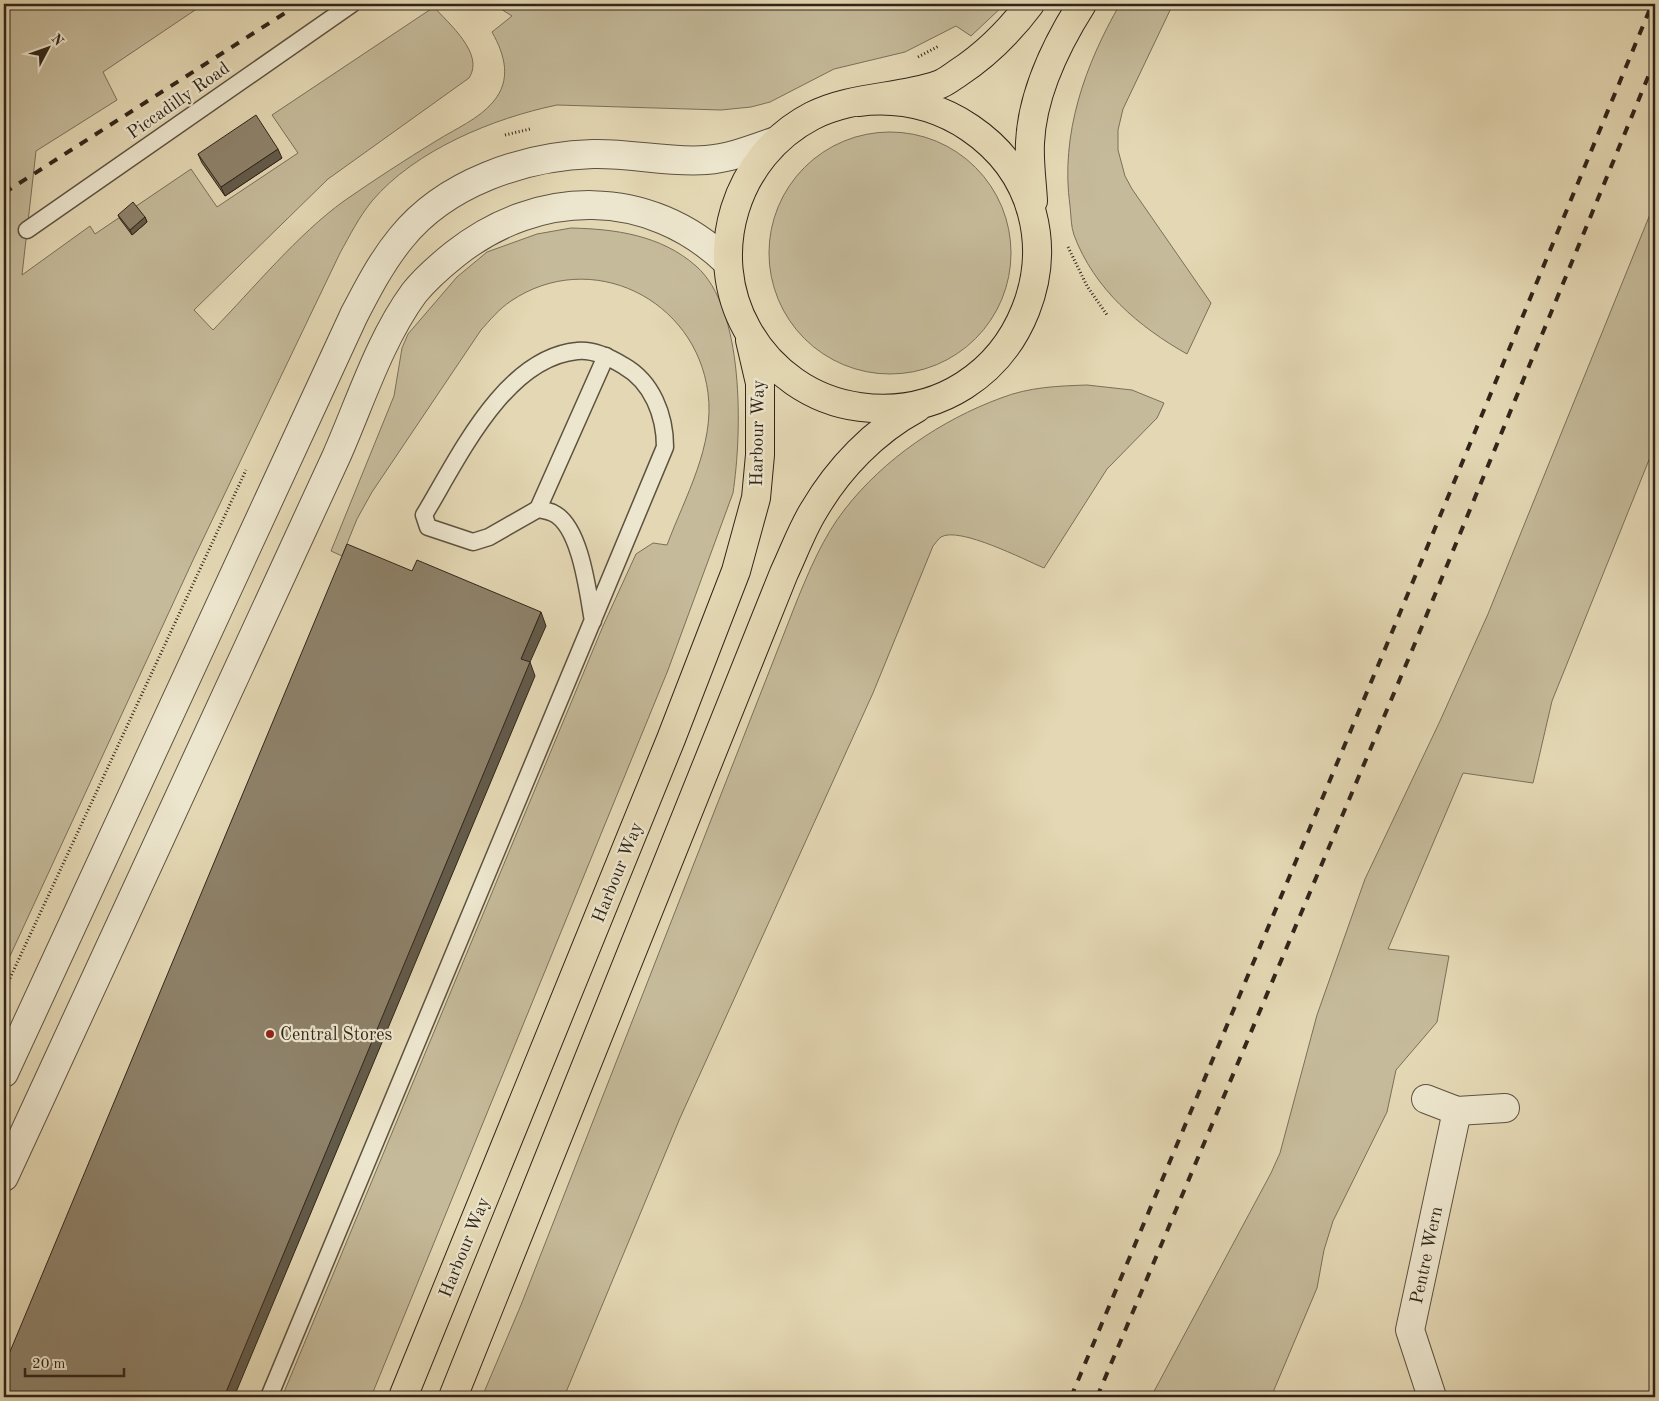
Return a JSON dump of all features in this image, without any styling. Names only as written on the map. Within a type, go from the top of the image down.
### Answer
[{"type":"main road","points":[[925,404],[880,410],[846,405],[824,398],[804,388],[785,375],[761,351],[748,332],[732,294],[727,262],[729,231],[740,193],[756,164],[776,141],[812,116],[839,106],[940,85],[979,59],[1009,32],[1030,4]]},
{"type":"main road","points":[[453,1397],[784,573],[813,511],[835,477],[874,437],[907,413],[952,393],[976,378],[997,358],[1014,335],[1027,309],[1035,281],[1037,253],[1030,144],[1034,107],[1056,53],[1082,4]]},
{"type":"main road","points":[[858,102],[900,101],[928,107],[953,117],[980,135],[1000,154],[1014,174],[1026,198],[1034,224]]},
{"type":"main road","name":"Harbour Way","points":[[403,1397],[667,748],[736,571],[756,498],[760,455],[760,383],[748,332]]},
{"type":"street","points":[[4,1073],[354,315],[372,280],[402,236],[433,206],[454,192],[507,169],[552,158],[593,154],[706,160],[739,154],[776,141]]},
{"type":"street","points":[[4,1178],[336,457],[387,339],[415,293],[434,271],[474,239],[511,221],[557,206],[596,204],[644,212],[683,228],[727,262]]},
{"type":"street","points":[[1426,1099],[1457,1111],[1504,1108]]},
{"type":"street","name":"Pentre Wern","points":[[1432,1397],[1410,1330],[1457,1111]]},
{"type":"lane","name":"Piccadilly Road","points":[[27,230],[352,4]]},
{"type":"lane","points":[[269,1397],[665,447],[665,428],[659,408],[648,387],[628,368],[606,356],[579,350],[553,356],[530,370],[501,395],[482,418],[424,515],[428,527],[473,542],[489,537],[538,509],[606,356]]},
{"type":"lane","points":[[538,509],[554,513],[573,534],[584,569],[593,621]]},
{"type":"path","points":[[910,60],[941,45]]},
{"type":"path","points":[[498,137],[535,128]]},
{"type":"path","points":[[1067,245],[1087,286],[1107,315]]},
{"type":"path","points":[[4,991],[246,469]]},
{"type":"shaded area","points":[[4,4],[204,4],[103,72],[117,100],[36,151],[22,275],[90,226],[95,234],[191,169],[217,207],[298,153],[272,115],[434,7],[456,31],[469,49],[473,69],[469,78],[328,179],[194,310],[213,330],[276,262],[327,214],[390,170],[474,119],[493,102],[503,85],[504,67],[503,58],[492,32],[512,16],[493,4],[1005,4],[971,36],[956,26],[905,52],[834,69],[770,102],[751,107],[721,110],[557,105],[508,118],[457,139],[433,152],[410,166],[390,183],[367,207],[340,253],[194,558],[4,969]]},
{"type":"shaded area","points":[[1120,4],[1173,4],[1123,109],[1118,130],[1118,150],[1125,176],[1132,189],[1211,303],[1187,354],[1152,332],[1120,305],[1093,273],[1072,228],[1068,179],[1072,127],[1086,76],[1107,27]]},
{"type":"shaded area","points":[[890,132],[914,134],[936,141],[957,152],[976,167],[991,186],[1002,207],[1009,229],[1011,253],[1009,277],[1002,299],[991,320],[976,339],[957,354],[936,365],[914,372],[890,374],[866,372],[844,365],[823,354],[804,339],[789,320],[778,299],[771,277],[769,253],[771,229],[778,207],[789,186],[804,167],[823,152],[844,141],[866,134]]},
{"type":"shaded area","points":[[1655,202],[1655,445],[1552,701],[1533,783],[1463,773],[1388,949],[1449,956],[1437,1022],[1396,1070],[1387,1112],[1333,1221],[1324,1250],[1317,1288],[1271,1397],[1151,1397],[1280,1153],[1317,1015],[1365,879],[1440,721],[1488,614]]},
{"type":"shaded area","points":[[571,228],[621,232],[668,247],[696,266],[712,286],[724,311],[732,341],[736,373],[738,438],[733,493],[668,670],[371,1397],[282,1397],[603,626],[636,554],[653,543],[667,545],[690,490],[703,451],[709,412],[708,393],[699,360],[683,331],[661,308],[635,292],[605,282],[574,279],[542,286],[511,301],[481,330],[372,492],[357,519],[342,556],[331,551],[394,396],[402,348],[408,334],[457,277],[487,252],[537,234]]},
{"type":"shaded area","points":[[1087,385],[1132,390],[1164,403],[1157,418],[1107,469],[1044,568],[992,545],[962,536],[950,535],[941,537],[933,546],[873,693],[680,1118],[564,1397],[482,1397],[521,1305],[796,603],[811,567],[830,531],[845,509],[877,474],[915,443],[957,418],[979,407],[1022,391]]},
{"type":"building","points":[[256,115],[278,149],[221,187],[198,154]]},
{"type":"building","points":[[133,202],[145,217],[130,230],[118,215]]},
{"type":"building","name":"Central Stores","points":[[347,544],[412,571],[417,560],[541,612],[521,659],[530,662],[224,1397],[4,1397],[4,1366]]},
{"type":"railway","points":[[4,193],[299,4]]},
{"type":"railway","points":[[1071,1397],[1390,637],[1652,4]]},
{"type":"railway","points":[[1097,1397],[1413,648],[1655,60]]},
{"type":"place","name":"Central Stores","points":[[270,1034]]}]
